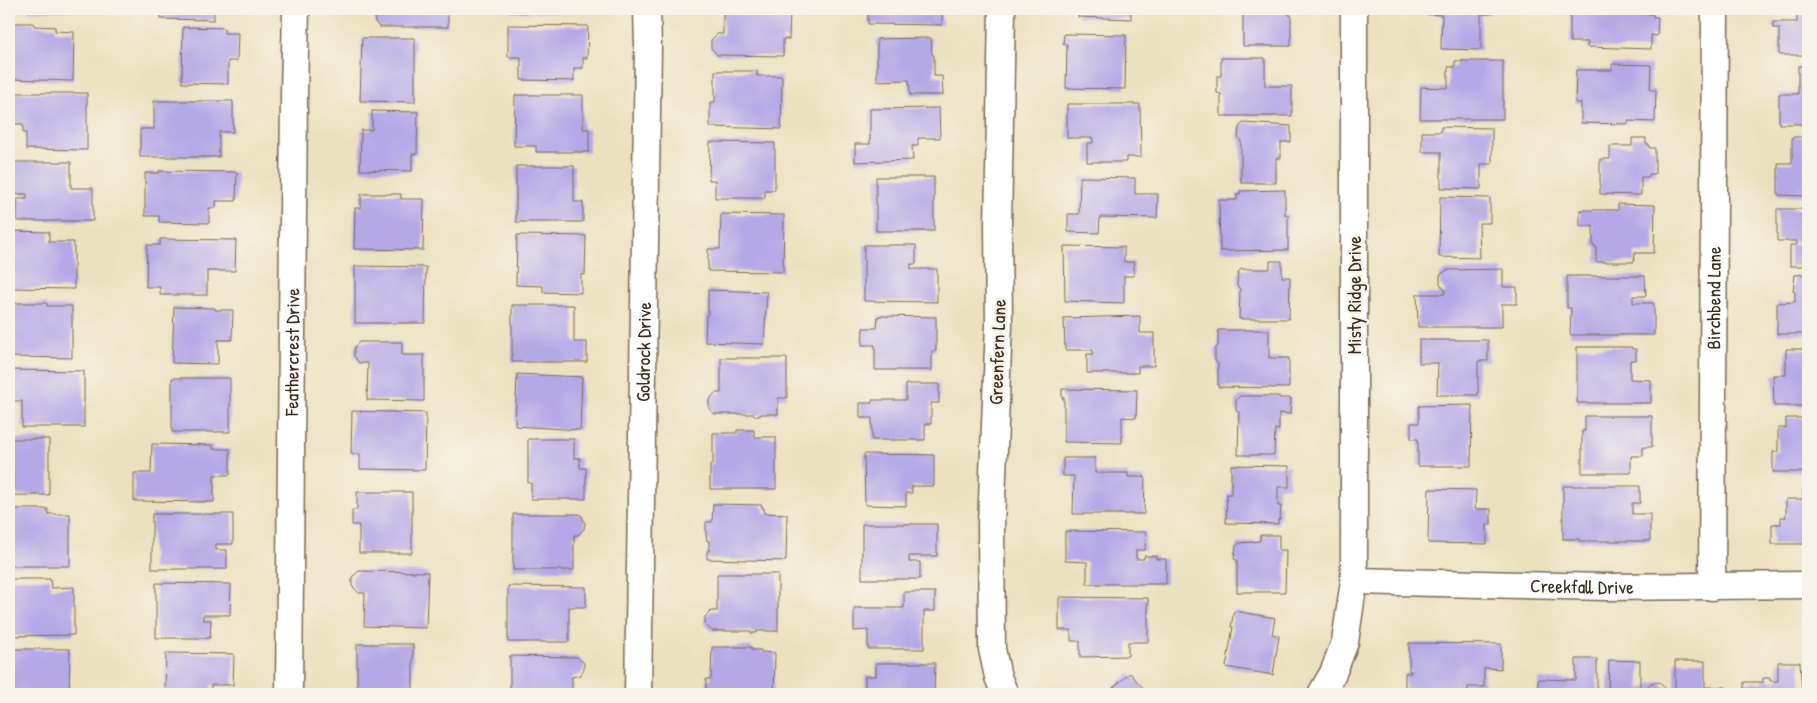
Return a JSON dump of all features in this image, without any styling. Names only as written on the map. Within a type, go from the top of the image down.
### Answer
[{"type":"street","name":"Feathercrest Drive","points":[[289,694],[296,9]]},
{"type":"street","name":"Goldrock Drive","points":[[638,694],[648,58],[647,9]]},
{"type":"street","name":"Greenfern Lane","points":[[1002,9],[998,227],[999,324],[991,525],[992,649],[998,677],[1005,694]]},
{"type":"street","name":"Misty Ridge Drive","points":[[1321,694],[1333,673],[1345,642],[1354,581],[1354,9]]},
{"type":"street","name":"Birchbend Lane","points":[[1712,587],[1715,9]]},
{"type":"street","name":"Creekfall Drive","points":[[1354,581],[1596,587],[1808,585]]},
{"type":"building","points":[[28,9],[89,9],[89,11],[28,11]]},
{"type":"building","points":[[147,9],[214,9],[214,20],[161,19],[161,11],[147,11]]},
{"type":"building","points":[[379,9],[448,9],[448,27],[379,27],[375,22],[375,12]]},
{"type":"building","points":[[512,9],[570,9],[570,13],[511,12]]},
{"type":"building","points":[[723,9],[790,9],[789,39],[783,39],[783,56],[717,55],[711,48],[711,40],[717,34],[723,34]]},
{"type":"building","points":[[868,9],[942,9],[942,25],[868,24]]},
{"type":"building","points":[[1078,9],[1131,9],[1131,19],[1078,17]]},
{"type":"building","points":[[1240,9],[1289,9],[1289,15],[1291,15],[1291,46],[1243,46],[1243,16],[1240,13]]},
{"type":"building","points":[[1422,9],[1491,9],[1491,14],[1481,14],[1481,50],[1441,49],[1442,15],[1422,14]]},
{"type":"building","points":[[1570,9],[1648,9],[1648,14],[1658,17],[1657,36],[1651,35],[1651,49],[1587,47],[1588,42],[1570,42]]},
{"type":"building","points":[[1797,9],[1808,9],[1808,55],[1779,55],[1779,28],[1773,28],[1773,22],[1797,22]]},
{"type":"building","points":[[12,23],[34,23],[34,26],[55,27],[55,31],[74,32],[73,81],[9,79]]},
{"type":"building","points":[[508,25],[588,26],[587,58],[583,58],[583,68],[574,68],[574,81],[521,80],[521,57],[508,57]]},
{"type":"building","points":[[183,27],[224,28],[224,33],[238,33],[237,61],[228,61],[228,84],[182,83]]},
{"type":"building","points":[[1064,34],[1126,35],[1125,89],[1066,88],[1067,44],[1063,44]]},
{"type":"building","points":[[362,38],[415,38],[415,102],[360,101]]},
{"type":"building","points":[[931,38],[932,55],[934,55],[934,76],[942,76],[943,95],[910,95],[909,80],[877,81],[877,39]]},
{"type":"building","points":[[1221,58],[1265,58],[1265,86],[1292,86],[1292,116],[1221,116],[1221,94],[1217,93],[1217,76],[1221,76]]},
{"type":"building","points":[[1455,61],[1503,61],[1503,119],[1420,119],[1421,87],[1448,88],[1448,67],[1455,67]]},
{"type":"building","points":[[1612,64],[1651,65],[1650,90],[1656,90],[1655,122],[1628,121],[1628,124],[1581,123],[1581,103],[1575,103],[1576,70],[1612,70]]},
{"type":"building","points":[[1798,66],[1808,67],[1808,124],[1779,124],[1779,94],[1798,94]]},
{"type":"building","points":[[715,71],[757,71],[757,76],[782,76],[781,129],[710,127],[710,102],[715,102]]},
{"type":"building","points":[[9,93],[87,93],[87,150],[26,149],[26,133],[23,133],[23,124],[9,124]]},
{"type":"building","points":[[515,95],[583,95],[583,129],[589,129],[589,152],[536,152],[536,146],[514,146]]},
{"type":"building","points":[[154,101],[233,101],[233,132],[219,132],[219,157],[140,157],[140,129],[154,129]]},
{"type":"building","points":[[1067,104],[1140,104],[1141,157],[1126,157],[1126,162],[1087,162],[1087,143],[1093,143],[1093,138],[1067,138]]},
{"type":"building","points":[[939,108],[940,138],[918,138],[918,146],[912,146],[913,160],[855,162],[855,144],[870,144],[870,109]]},
{"type":"building","points":[[372,111],[418,112],[417,154],[412,154],[412,171],[360,170],[361,130],[372,130]]},
{"type":"building","points":[[1243,123],[1291,126],[1291,142],[1281,142],[1281,158],[1276,158],[1276,183],[1241,183],[1241,142],[1238,137],[1239,127]]},
{"type":"building","points":[[1441,127],[1492,128],[1492,164],[1481,164],[1481,189],[1441,188],[1441,152],[1422,152],[1422,132],[1441,132]]},
{"type":"building","points":[[1792,137],[1808,137],[1808,196],[1778,195],[1778,163],[1792,163]]},
{"type":"building","points":[[1632,138],[1646,138],[1646,144],[1649,144],[1649,148],[1655,148],[1655,174],[1649,174],[1649,177],[1641,177],[1641,195],[1600,194],[1600,159],[1610,159],[1610,146],[1632,146]]},
{"type":"building","points":[[710,142],[775,143],[775,190],[765,190],[765,198],[715,198],[715,180],[709,180]]},
{"type":"building","points":[[9,162],[71,162],[71,188],[93,188],[93,221],[17,221],[17,199],[27,199],[27,194],[9,194]]},
{"type":"building","points":[[516,166],[574,166],[574,202],[583,202],[583,222],[516,222]]},
{"type":"building","points":[[159,171],[237,172],[236,201],[216,201],[216,208],[209,208],[209,223],[159,222],[159,216],[145,216],[145,173],[159,173]]},
{"type":"building","points":[[876,177],[934,177],[934,231],[876,231]]},
{"type":"building","points":[[1080,177],[1135,178],[1135,194],[1158,194],[1157,218],[1100,217],[1099,233],[1068,232],[1068,214],[1079,214]]},
{"type":"building","points":[[1285,190],[1285,215],[1288,215],[1288,250],[1220,251],[1219,200],[1237,200],[1237,194],[1240,194],[1240,191]]},
{"type":"building","points":[[361,194],[401,194],[401,199],[424,199],[423,250],[354,249],[355,208],[361,208]]},
{"type":"building","points":[[1440,197],[1490,198],[1490,223],[1479,223],[1480,258],[1439,257]]},
{"type":"building","points":[[1618,204],[1655,205],[1654,253],[1635,253],[1634,262],[1596,262],[1596,246],[1593,246],[1593,226],[1580,226],[1580,210],[1618,210]]},
{"type":"building","points":[[1777,209],[1808,209],[1808,266],[1790,266],[1790,245],[1797,245],[1797,241],[1777,241]]},
{"type":"building","points":[[721,214],[784,215],[783,272],[708,271],[708,249],[720,249]]},
{"type":"building","points":[[12,231],[49,232],[49,242],[74,242],[74,289],[9,288],[9,251],[11,251]]},
{"type":"building","points":[[517,235],[586,236],[585,275],[581,274],[581,293],[543,292],[543,286],[516,285]]},
{"type":"building","points":[[160,239],[236,240],[235,271],[207,271],[207,295],[160,295],[160,287],[146,287],[147,245],[160,245]]},
{"type":"building","points":[[864,245],[916,245],[916,264],[911,264],[911,269],[937,269],[937,302],[864,301]]},
{"type":"building","points":[[1064,246],[1124,247],[1124,262],[1134,262],[1134,276],[1124,276],[1124,303],[1065,301]]},
{"type":"building","points":[[1270,261],[1282,261],[1282,277],[1290,277],[1289,319],[1239,319],[1240,289],[1237,286],[1238,273],[1241,269],[1270,269]]},
{"type":"building","points":[[355,266],[426,267],[425,323],[355,323]]},
{"type":"building","points":[[1503,269],[1503,287],[1517,287],[1517,304],[1502,304],[1502,327],[1418,327],[1417,294],[1445,294],[1445,290],[1440,284],[1440,275],[1447,270]]},
{"type":"building","points":[[1808,274],[1808,334],[1777,334],[1777,303],[1795,302],[1795,292],[1793,291],[1795,275]]},
{"type":"building","points":[[1567,276],[1645,276],[1646,296],[1633,296],[1633,303],[1654,303],[1654,335],[1570,335],[1571,308],[1567,308]]},
{"type":"building","points":[[708,290],[767,292],[764,344],[705,342]]},
{"type":"building","points":[[10,303],[47,303],[47,306],[72,306],[72,358],[9,357]]},
{"type":"building","points":[[512,305],[574,305],[574,342],[587,342],[587,362],[512,362]]},
{"type":"building","points":[[174,307],[233,310],[232,340],[218,340],[218,364],[172,363]]},
{"type":"building","points":[[878,316],[936,317],[936,351],[932,351],[932,370],[875,370],[875,345],[862,345],[863,328],[877,328]]},
{"type":"building","points":[[1140,316],[1140,333],[1154,333],[1154,366],[1138,366],[1138,373],[1087,373],[1087,354],[1093,354],[1093,350],[1065,350],[1064,318]]},
{"type":"building","points":[[1218,330],[1269,330],[1269,358],[1289,358],[1289,388],[1218,387],[1218,364],[1215,360],[1215,349],[1218,346]]},
{"type":"building","points":[[1419,340],[1488,340],[1488,361],[1478,361],[1478,395],[1437,395],[1438,363],[1419,363]]},
{"type":"building","points":[[359,342],[402,342],[402,355],[424,355],[424,401],[367,400],[368,363],[359,363],[354,356],[354,348]]},
{"type":"building","points":[[1577,347],[1632,347],[1632,349],[1636,349],[1636,360],[1630,360],[1630,379],[1651,380],[1651,403],[1577,403]]},
{"type":"building","points":[[1786,349],[1808,349],[1808,406],[1774,406],[1773,375],[1786,375]]},
{"type":"building","points":[[721,358],[787,358],[787,398],[778,398],[778,414],[754,416],[754,414],[714,414],[709,408],[709,400],[715,393],[721,393]]},
{"type":"building","points":[[9,370],[84,371],[84,427],[22,427],[22,401],[9,401]]},
{"type":"building","points":[[517,374],[582,377],[580,430],[515,426]]},
{"type":"building","points":[[172,378],[230,378],[230,432],[172,432]]},
{"type":"building","points":[[906,384],[939,384],[939,403],[931,403],[931,424],[925,424],[925,440],[872,440],[872,418],[860,418],[860,403],[872,403],[872,400],[906,400]]},
{"type":"building","points":[[1062,389],[1137,390],[1136,418],[1122,417],[1122,443],[1064,442],[1064,398],[1062,398]]},
{"type":"building","points":[[1240,396],[1279,396],[1279,398],[1291,398],[1290,414],[1279,413],[1279,430],[1275,429],[1274,455],[1238,455],[1239,412],[1236,411],[1236,400]]},
{"type":"building","points":[[1472,405],[1471,466],[1418,466],[1418,439],[1411,439],[1411,423],[1419,423],[1419,406]]},
{"type":"building","points":[[352,411],[426,413],[425,470],[360,469],[360,454],[351,454]]},
{"type":"building","points":[[1585,416],[1652,416],[1652,447],[1643,447],[1643,456],[1631,456],[1631,473],[1582,473],[1582,431],[1585,431]]},
{"type":"building","points":[[1786,418],[1808,418],[1808,472],[1773,472],[1773,452],[1778,452],[1778,428],[1786,428]]},
{"type":"building","points":[[737,430],[754,430],[754,437],[776,437],[776,489],[710,489],[710,464],[713,464],[713,433],[737,433]]},
{"type":"building","points":[[9,439],[49,439],[49,495],[13,495],[13,469],[9,469]]},
{"type":"building","points":[[528,439],[574,439],[574,458],[580,458],[580,468],[586,468],[586,499],[531,499],[531,483],[528,483]]},
{"type":"building","points":[[152,444],[213,445],[213,449],[230,449],[230,475],[214,475],[214,502],[134,501],[134,473],[151,473]]},
{"type":"building","points":[[864,454],[934,455],[934,486],[912,486],[912,493],[906,493],[906,506],[865,505]]},
{"type":"building","points":[[1063,458],[1095,458],[1095,473],[1128,473],[1128,477],[1145,477],[1144,514],[1073,514],[1074,476],[1063,476]]},
{"type":"building","points":[[1231,465],[1289,466],[1289,487],[1278,487],[1278,506],[1281,506],[1278,524],[1226,523],[1227,494],[1231,494]]},
{"type":"building","points":[[1563,486],[1640,486],[1640,503],[1632,503],[1632,514],[1650,514],[1650,541],[1579,541],[1579,539],[1563,539]]},
{"type":"building","points":[[1429,489],[1476,490],[1475,509],[1491,509],[1491,525],[1487,525],[1487,544],[1428,543]]},
{"type":"building","points":[[1803,489],[1808,489],[1808,544],[1772,544],[1772,524],[1781,524],[1781,517],[1786,517],[1786,499],[1803,499]]},
{"type":"building","points":[[357,492],[412,492],[412,553],[359,553],[359,525],[352,525],[352,510],[357,510]]},
{"type":"building","points":[[713,504],[762,505],[764,513],[787,514],[786,561],[707,559],[709,541],[707,541],[706,535],[706,522],[712,522]]},
{"type":"building","points":[[9,509],[48,509],[48,514],[70,514],[70,566],[9,566]]},
{"type":"building","points":[[152,514],[233,514],[233,544],[216,544],[216,550],[227,550],[227,569],[152,569]]},
{"type":"building","points":[[513,514],[579,514],[582,516],[585,524],[584,529],[578,535],[574,535],[574,570],[513,570]]},
{"type":"building","points":[[862,524],[937,524],[937,556],[909,556],[909,562],[920,562],[920,579],[862,579]]},
{"type":"building","points":[[1065,531],[1146,532],[1145,550],[1136,550],[1136,559],[1144,559],[1144,556],[1156,556],[1156,559],[1166,559],[1166,584],[1087,584],[1087,562],[1065,561]]},
{"type":"building","points":[[1260,535],[1279,535],[1279,550],[1286,550],[1285,592],[1237,592],[1237,560],[1234,559],[1236,546],[1240,543],[1260,541]]},
{"type":"building","points":[[359,571],[428,572],[426,628],[364,626],[365,593],[359,593],[352,586],[352,577]]},
{"type":"building","points":[[717,574],[778,574],[778,631],[757,631],[757,633],[751,633],[751,631],[712,631],[705,624],[705,617],[711,611],[717,611]]},
{"type":"building","points":[[9,579],[50,579],[51,588],[74,587],[74,635],[9,636]]},
{"type":"building","points":[[156,583],[231,584],[230,615],[203,615],[203,620],[211,620],[210,638],[156,638]]},
{"type":"building","points":[[508,586],[586,587],[586,607],[569,607],[569,642],[508,642]]},
{"type":"building","points":[[904,592],[935,592],[935,611],[924,611],[924,649],[868,649],[868,630],[854,631],[854,608],[904,608]]},
{"type":"building","points":[[1059,597],[1148,598],[1148,642],[1128,642],[1128,656],[1080,657],[1080,641],[1071,641],[1071,630],[1059,630]]},
{"type":"building","points":[[1234,611],[1275,618],[1272,634],[1279,636],[1273,675],[1226,667]]},
{"type":"building","points":[[1409,643],[1501,644],[1501,669],[1484,668],[1484,687],[1468,687],[1468,694],[1405,694],[1405,673],[1411,673],[1409,671]]},
{"type":"building","points":[[357,644],[413,644],[413,694],[357,694]]},
{"type":"building","points":[[712,647],[752,647],[752,650],[775,653],[774,694],[706,694],[706,679],[711,679]]},
{"type":"building","points":[[9,649],[70,649],[69,694],[9,694]]},
{"type":"building","points":[[166,653],[234,654],[233,685],[211,685],[211,692],[206,692],[206,694],[165,694]]},
{"type":"building","points":[[510,656],[577,657],[584,663],[584,669],[580,675],[572,677],[572,694],[505,694],[510,692]]},
{"type":"building","points":[[1576,659],[1597,659],[1597,694],[1538,694],[1538,679],[1576,680]]},
{"type":"building","points":[[1609,660],[1640,661],[1640,688],[1646,688],[1651,683],[1660,682],[1666,689],[1666,694],[1608,694]]},
{"type":"building","points":[[1675,661],[1705,661],[1705,687],[1726,687],[1726,690],[1732,690],[1732,694],[1675,694]]},
{"type":"building","points":[[1778,662],[1800,662],[1802,694],[1744,694],[1744,682],[1763,682],[1763,678],[1770,678],[1770,681],[1778,681]]},
{"type":"building","points":[[876,663],[935,663],[934,694],[877,694],[877,691],[865,691],[865,676],[876,676]]},
{"type":"building","points":[[1130,673],[1148,694],[1106,694]]}]
